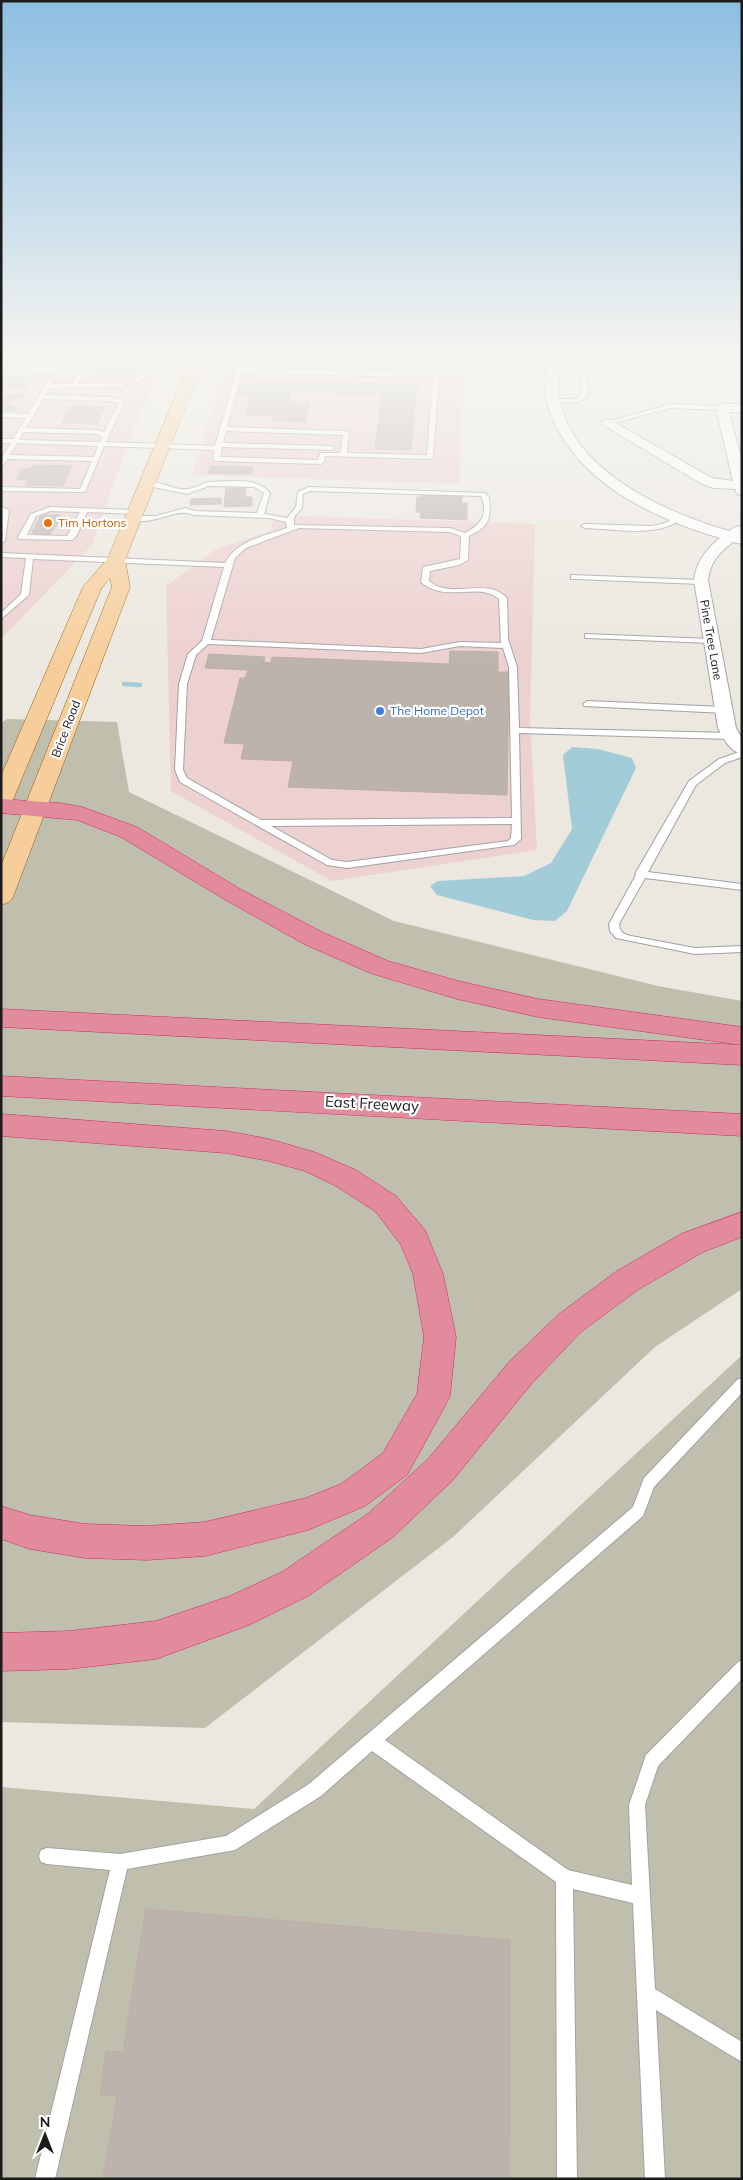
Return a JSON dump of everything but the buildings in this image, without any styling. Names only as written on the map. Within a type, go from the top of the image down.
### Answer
[{"type":"highway","points":[[1,806],[36,807],[82,814],[130,832],[232,894],[313,938],[379,967],[457,990],[538,1008],[742,1036]]},
{"type":"highway","points":[[1,1018],[742,1055]]},
{"type":"highway","name":"East Freeway","points":[[1,1086],[742,1125]]},
{"type":"highway","points":[[1,1125],[226,1142],[269,1150],[314,1163],[346,1178],[386,1204],[414,1240],[428,1274],[440,1337],[432,1396],[395,1464],[353,1495],[308,1514],[206,1539],[147,1543],[85,1541],[30,1532],[1,1522]]},
{"type":"highway","points":[[1,1652],[68,1650],[156,1640],[236,1612],[295,1584],[380,1524],[440,1470],[521,1372],[570,1323],[628,1280],[692,1243],[742,1224]]},
{"type":"main road","points":[[1,802],[92,587],[116,560],[157,460]]},
{"type":"main road","name":"Brice Road","points":[[1,897],[121,587],[116,560]]},
{"type":"street","points":[[585,460],[613,483],[643,501],[679,518],[738,535]]},
{"type":"street","points":[[670,460],[714,484],[741,488],[734,460]]},
{"type":"street","name":"Pine Tree Lane","points":[[738,535],[715,549],[703,563],[701,582],[727,728],[742,750]]},
{"type":"lane","points":[[1,489],[83,491],[96,460]]},
{"type":"lane","points":[[242,460],[321,462],[321,460]]},
{"type":"lane","points":[[147,485],[165,486],[186,492],[208,484],[255,485],[264,489],[267,493],[260,516]]},
{"type":"lane","points":[[22,537],[33,515],[50,509],[85,510],[156,518],[185,510],[194,513],[260,516],[290,525],[450,530],[465,535],[484,525],[487,520],[486,496],[483,494],[309,489],[300,493],[299,508],[292,513],[290,525]]},
{"type":"lane","points":[[1,509],[6,510],[1,541]]},
{"type":"lane","points":[[22,537],[69,538],[85,510]]},
{"type":"lane","points":[[585,526],[651,528],[664,526],[679,518]]},
{"type":"lane","points":[[290,525],[243,546],[232,557],[228,565],[206,642],[192,654],[183,684],[178,770],[183,780],[330,863],[347,865],[511,843],[516,839],[513,667],[504,639],[504,598],[500,594],[488,591],[439,590],[425,582],[426,569],[456,564],[464,560],[465,535]]},
{"type":"lane","points":[[1,617],[25,595],[28,541],[22,537]]},
{"type":"lane","points":[[1,555],[228,565]]},
{"type":"lane","points":[[574,577],[701,582]]},
{"type":"lane","points":[[588,636],[711,641]]},
{"type":"lane","points":[[206,642],[421,651],[460,644],[506,646]]},
{"type":"lane","points":[[587,704],[724,710]]},
{"type":"lane","points":[[515,730],[731,736]]},
{"type":"lane","points":[[742,754],[722,761],[692,783],[614,921],[615,931],[620,936],[695,951],[725,948],[742,949]]},
{"type":"lane","points":[[260,823],[517,822]]},
{"type":"lane","points":[[640,874],[742,887]]},
{"type":"lane","points":[[47,1856],[120,1862],[229,1844],[315,1790],[638,1511],[649,1483],[742,1384]]},
{"type":"lane","points":[[654,2179],[637,1805],[652,1761],[742,1668]]},
{"type":"lane","points":[[372,1741],[564,1878],[642,1896]]},
{"type":"lane","points":[[45,2179],[120,1862]]},
{"type":"lane","points":[[564,1878],[567,2179]]},
{"type":"lane","points":[[647,1994],[742,2053]]},
{"type":"shaded area","points":[[1,460],[122,460],[92,545],[1,639]]},
{"type":"shaded area","points":[[197,460],[460,460],[459,484],[192,475]]},
{"type":"shaded area","points":[[274,515],[535,524],[530,719],[537,850],[332,881],[171,791],[166,586],[216,549],[270,531]]},
{"type":"shaded area","points":[[7,719],[117,722],[129,792],[394,921],[658,986],[742,1001],[742,1289],[655,1347],[453,1537],[205,1728],[1,1722],[1,723]]},
{"type":"shaded area","points":[[742,1355],[742,2179],[1,2179],[1,1787],[254,1809]]},
{"type":"water","points":[[572,747],[598,749],[632,758],[636,768],[567,911],[555,921],[533,920],[437,895],[430,886],[438,881],[524,876],[551,863],[572,829],[563,755]]},
{"type":"waterway","points":[[124,684],[140,685]]},
{"type":"place","name":"Tim Hortons","points":[[48,523]]},
{"type":"place","name":"The Home Depot","points":[[380,711]]}]
